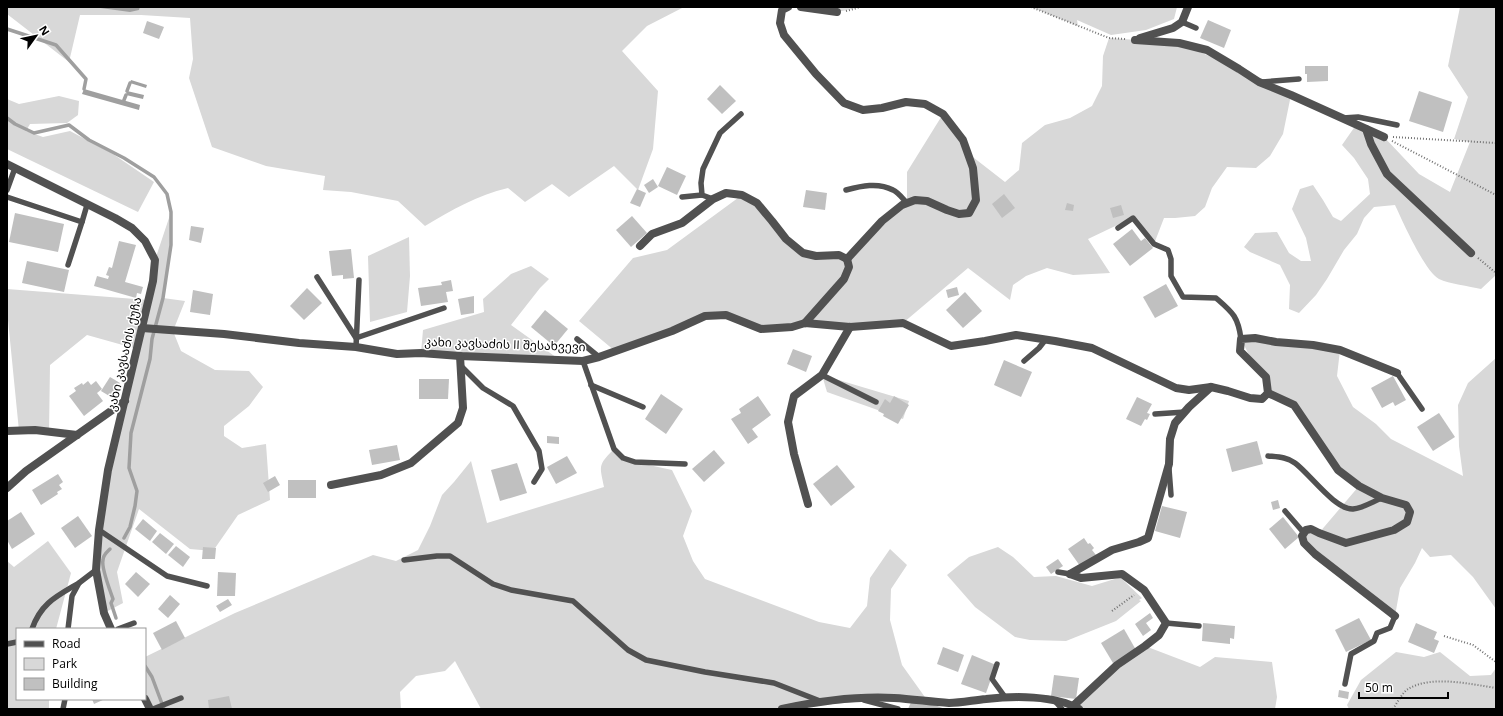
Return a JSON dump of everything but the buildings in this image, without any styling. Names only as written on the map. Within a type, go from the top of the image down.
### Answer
[{"type":"street","points":[[788,7],[782,10],[780,23],[784,35],[816,74],[844,103],[863,110],[882,108],[906,102],[925,104],[943,114],[963,140],[973,168],[976,200],[969,213],[959,214],[927,200],[915,200],[907,203],[902,205],[882,222],[847,259]]},
{"type":"street","points":[[801,7],[837,12]]},
{"type":"street","points":[[1135,40],[1173,28],[1182,22],[1188,7]]},
{"type":"street","points":[[1135,40],[1179,43],[1207,50],[1259,82],[1384,137]]},
{"type":"street","points":[[1366,129],[1371,144],[1386,174],[1471,253]]},
{"type":"street","name":"კახი კავსაძის ქუჩა","points":[[11,166],[132,228],[145,241],[155,260],[145,328],[108,470],[99,530],[96,570],[104,613],[111,628]]},
{"type":"street","points":[[640,246],[652,234],[682,223],[713,199],[726,193],[742,195],[756,203],[772,220],[786,240],[803,253],[816,256],[839,255],[847,259],[849,267],[844,279],[805,323]]},
{"type":"street","name":"კახი კავსაძის II შესახვევი","points":[[145,328],[356,347],[397,354],[421,353],[583,361],[599,357],[672,331],[704,316],[726,315],[761,329],[792,327],[805,323],[850,328],[903,323],[951,346],[1016,335],[1092,348],[1134,366],[1176,388],[1189,390],[1211,387],[1250,398],[1262,399],[1268,393]]},
{"type":"street","points":[[808,504],[794,454],[788,422],[794,396],[822,375],[850,328]]},
{"type":"street","points":[[1395,616],[1315,554],[1304,543],[1302,536],[1306,530],[1311,529],[1346,543],[1394,530],[1407,522],[1410,512],[1406,504],[1382,498],[1359,486],[1338,470],[1294,405],[1268,393],[1266,377],[1240,351],[1241,339],[1255,338],[1340,350],[1396,373]]},
{"type":"street","points":[[331,485],[381,475],[411,463],[458,423],[464,408],[460,356]]},
{"type":"street","points":[[1070,574],[1112,550],[1140,542],[1148,538],[1169,464],[1170,440],[1175,423],[1184,412],[1211,387]]},
{"type":"street","points":[[7,488],[26,471],[125,401]]},
{"type":"street","points":[[7,431],[35,430],[77,435]]},
{"type":"street","points":[[782,709],[820,701],[855,698],[894,698],[950,703],[1005,697],[1024,697],[1054,700],[1076,707],[1116,665],[1159,635],[1166,623],[1144,590],[1122,574],[1081,578],[1070,574]]},
{"type":"street","points":[[146,700],[152,709]]},
{"type":"lane","points":[[1182,22],[1196,28]]},
{"type":"lane","points":[[1259,82],[1299,79]]},
{"type":"lane","points":[[702,195],[703,169],[706,162],[720,133],[727,125],[741,114]]},
{"type":"lane","points":[[1343,118],[1358,117],[1397,125]]},
{"type":"lane","points":[[7,190],[11,166]]},
{"type":"lane","points":[[846,190],[861,186],[878,185],[894,190],[907,203]]},
{"type":"lane","points":[[682,197],[702,195],[713,199]]},
{"type":"lane","points":[[7,197],[82,222]]},
{"type":"lane","points":[[68,265],[87,204]]},
{"type":"lane","points":[[1118,228],[1132,218],[1154,244],[1168,250],[1172,259],[1171,276],[1183,297],[1216,298],[1232,312],[1239,324],[1241,339]]},
{"type":"lane","points":[[317,276],[356,338]]},
{"type":"lane","points":[[356,347],[359,280]]},
{"type":"lane","points":[[356,338],[444,308]]},
{"type":"lane","points":[[576,339],[599,357]]},
{"type":"lane","points":[[1024,361],[1046,340]]},
{"type":"lane","points":[[583,361],[614,449],[623,458],[635,462],[685,464]]},
{"type":"lane","points":[[460,365],[483,388],[513,406],[539,451],[542,469],[534,482]]},
{"type":"lane","points":[[1396,373],[1422,409]]},
{"type":"lane","points":[[822,375],[876,402]]},
{"type":"lane","points":[[591,385],[643,407]]},
{"type":"lane","points":[[1156,414],[1184,412]]},
{"type":"lane","points":[[1268,456],[1281,457],[1294,462],[1334,500],[1350,509],[1361,507],[1382,498]]},
{"type":"lane","points":[[1169,464],[1171,494]]},
{"type":"lane","points":[[1285,511],[1304,533]]},
{"type":"lane","points":[[99,530],[167,576],[207,586]]},
{"type":"lane","points":[[404,560],[450,556],[493,584],[511,590],[573,601],[618,642],[628,650],[646,660],[705,672],[774,683],[820,701]]},
{"type":"lane","points":[[32,628],[36,618],[43,607],[96,570]]},
{"type":"lane","points":[[1058,572],[1070,574]]},
{"type":"lane","points":[[68,628],[72,596],[79,583]]},
{"type":"lane","points":[[1345,684],[1352,654],[1374,641],[1377,633],[1390,628],[1395,616]]},
{"type":"lane","points":[[121,628],[134,623]]},
{"type":"lane","points":[[1166,623],[1199,626]]},
{"type":"lane","points":[[996,664],[992,678],[1005,697]]},
{"type":"lane","points":[[152,709],[182,698]]},
{"type":"lane","points":[[855,698],[898,709]]},
{"type":"lane","points":[[1054,700],[1062,709]]},
{"type":"path","points":[[837,12],[861,7]]},
{"type":"path","points":[[1031,7],[1110,38],[1135,40]]},
{"type":"path","points":[[1384,137],[1454,139],[1496,143]]},
{"type":"path","points":[[1384,137],[1496,195]]},
{"type":"path","points":[[1471,253],[1496,273]]},
{"type":"path","points":[[1112,611],[1136,593],[1144,590]]},
{"type":"path","points":[[1444,636],[1472,645],[1496,662]]},
{"type":"path","points":[[1393,709],[1406,690],[1423,683],[1450,682],[1496,688]]},
{"type":"green space","points":[[7,7],[684,7],[647,26],[622,51],[658,91],[653,149],[638,190],[614,166],[569,197],[552,184],[525,202],[508,188],[475,199],[425,226],[398,201],[351,192],[323,190],[325,176],[266,166],[212,147],[189,78],[193,59],[190,18],[141,15],[80,15],[69,62],[7,14]]},
{"type":"green space","points":[[801,7],[861,7],[837,12]]},
{"type":"green space","points":[[1031,7],[1177,7],[1174,19],[1146,30],[1111,35],[1077,20],[1078,26]]},
{"type":"green space","points":[[1460,7],[1496,7],[1496,275],[1481,289],[1454,284],[1439,279],[1427,267],[1408,233],[1395,205],[1374,207],[1364,218],[1357,234],[1344,250],[1316,295],[1299,313],[1289,309],[1290,285],[1280,265],[1250,252],[1244,247],[1255,233],[1277,232],[1289,253],[1301,261],[1311,261],[1306,238],[1292,209],[1300,189],[1313,185],[1333,217],[1341,221],[1370,194],[1368,179],[1354,158],[1342,145],[1356,125],[1384,137],[1419,174],[1450,192],[1470,142],[1454,139],[1468,97],[1448,66]]},
{"type":"green space","points":[[1109,38],[1179,43],[1239,69],[1291,95],[1283,134],[1270,156],[1256,168],[1227,167],[1212,188],[1205,207],[1195,216],[1164,218],[1154,244],[1132,218],[1088,239],[1110,273],[1073,275],[1047,268],[1026,276],[1013,285],[1010,300],[968,268],[903,323],[850,327],[805,323],[761,329],[726,315],[705,316],[615,351],[579,321],[633,258],[667,250],[742,195],[757,203],[803,253],[847,259],[907,203],[907,172],[943,114],[969,154],[1005,182],[1019,170],[1022,143],[1045,125],[1070,118],[1092,106],[1102,86],[1103,56]]},
{"type":"green space","points":[[59,96],[79,101],[78,115],[67,123],[30,124],[26,131],[43,137],[70,131],[113,154],[154,182],[138,212],[7,149],[7,99],[19,104]]},
{"type":"green space","points":[[171,212],[171,245],[163,298],[185,301],[173,331],[181,351],[215,370],[249,371],[263,387],[249,406],[224,426],[224,436],[242,448],[266,444],[270,500],[238,515],[213,551],[190,549],[139,509],[117,572],[123,603],[104,613],[100,593],[99,530],[137,349],[87,335],[50,365],[49,433],[19,431],[7,310],[7,289],[148,300],[155,260]]},
{"type":"green space","points":[[409,237],[410,276],[407,312],[370,322],[368,256]]},
{"type":"green space","points":[[531,266],[549,279],[540,288],[511,325],[560,360],[421,353],[423,330],[484,312],[483,299],[511,274]]},
{"type":"green space","points":[[1241,339],[1340,350],[1337,376],[1353,407],[1376,424],[1391,439],[1463,476],[1459,446],[1458,405],[1468,383],[1496,358],[1496,609],[1473,577],[1451,555],[1430,557],[1422,548],[1400,588],[1395,616],[1304,543],[1306,530],[1319,533],[1359,486],[1338,470],[1294,405],[1268,393],[1266,377],[1254,365]]},
{"type":"green space","points":[[822,375],[909,401],[903,419],[827,392]]},
{"type":"green space","points":[[614,449],[635,462],[672,470],[692,511],[683,536],[693,561],[705,579],[819,622],[850,628],[867,606],[870,578],[890,549],[907,565],[891,589],[890,620],[902,665],[927,700],[894,698],[782,709],[481,709],[455,661],[445,671],[416,676],[400,692],[401,709],[150,709],[146,700],[146,657],[235,613],[373,555],[396,561],[418,550],[430,526],[442,495],[471,461],[487,523],[604,487],[601,475],[601,466]]},
{"type":"green space","points":[[48,541],[71,573],[56,628],[16,628],[16,700],[49,700],[49,709],[7,709],[7,561],[14,567]]},
{"type":"green space","points":[[998,547],[1013,557],[1034,577],[1056,576],[1092,586],[1121,578],[1142,598],[1139,600],[1141,601],[1116,621],[1066,641],[1030,640],[1015,637],[975,607],[947,575],[969,557]]},
{"type":"green space","points":[[1145,646],[1200,667],[1215,657],[1272,662],[1277,697],[1275,709],[1079,709],[1073,706]]},
{"type":"green space","points":[[1396,652],[1424,657],[1440,652],[1470,676],[1491,675],[1496,668],[1496,709],[1349,709],[1347,705],[1361,680]]},
{"type":"shaded area","points":[[93,7],[140,7],[139,10],[130,12]]},
{"type":"shaded area","points":[[131,80],[147,85],[146,88],[130,83]]},
{"type":"shaded area","points":[[84,89],[140,105],[139,110],[82,94]]},
{"type":"shaded area","points":[[127,91],[144,95],[143,99],[126,95]]},
{"type":"waterway","points":[[7,29],[56,45],[86,79],[84,89]]},
{"type":"waterway","points":[[127,91],[130,83]]},
{"type":"waterway","points":[[124,100],[126,95]]},
{"type":"waterway","points":[[7,118],[15,124],[34,133],[69,125],[89,140],[124,158],[154,177],[167,194],[171,212],[171,245],[163,298],[152,339],[150,359],[131,433],[129,468],[137,491],[130,527],[124,538]]},
{"type":"waterway","points":[[110,549],[105,554],[103,568],[113,599],[111,603],[116,618]]},
{"type":"waterway","points":[[146,668],[152,677],[164,709]]}]
